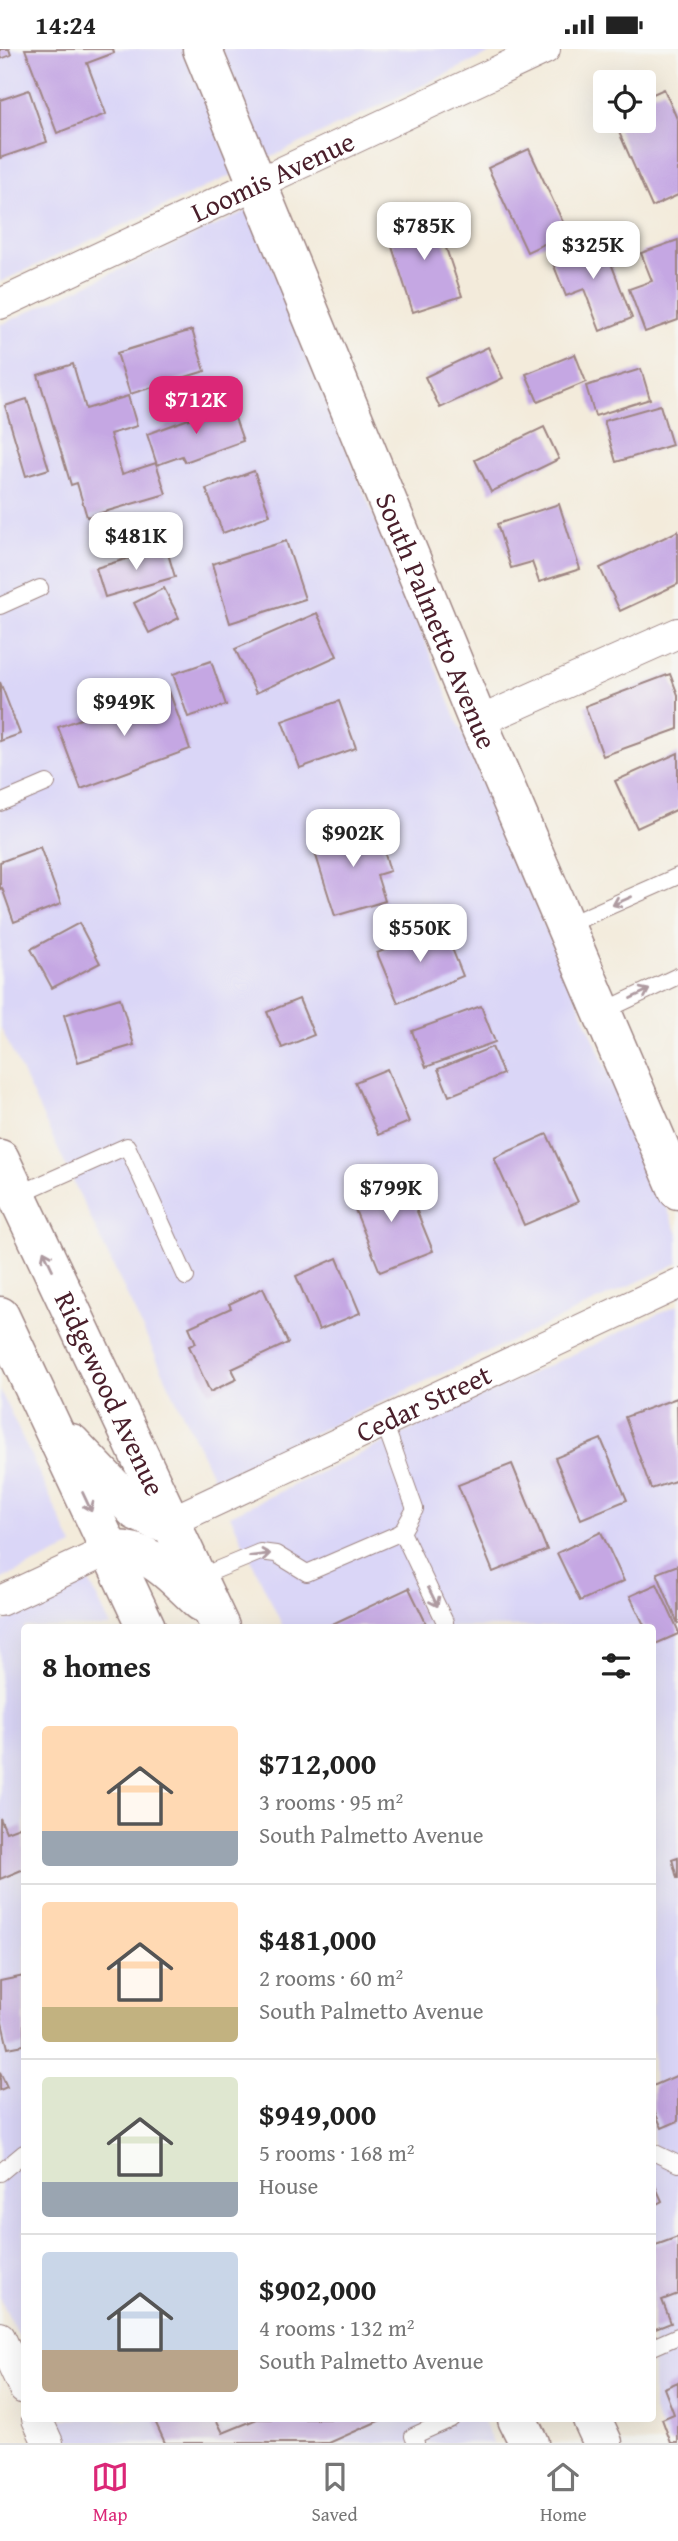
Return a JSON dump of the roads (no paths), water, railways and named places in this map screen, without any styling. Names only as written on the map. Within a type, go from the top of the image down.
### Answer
[{"type":"street","name":"South Palmetto Avenue","points":[[202,49],[478,722],[678,1190]]},
{"type":"street","name":"Loomis Avenue","points":[[0,304],[545,49]]},
{"type":"street","points":[[478,722],[678,633]]},
{"type":"street","name":"Ridgewood Avenue","points":[[0,1159],[217,1620]]},
{"type":"street","name":"Cedar Street","points":[[170,1521],[678,1284]]},
{"type":"street","points":[[4,1333],[48,1419],[145,1624]]},
{"type":"street","points":[[48,1419],[136,1511],[157,1521],[170,1521]]},
{"type":"street","points":[[0,1601],[110,1550],[129,1549],[151,1557],[217,1620]]},
{"type":"street","points":[[0,2337],[21,2382]]},
{"type":"street","points":[[38,2422],[48,2443]]},
{"type":"street","points":[[518,2422],[529,2443]]},
{"type":"street","points":[[593,2422],[603,2443]]},
{"type":"lane","points":[[0,606],[40,588]]},
{"type":"lane","points":[[0,803],[47,783]]},
{"type":"lane","points":[[565,926],[678,876]]},
{"type":"lane","points":[[602,1012],[678,976]]},
{"type":"lane","points":[[17,1195],[127,1146],[186,1277]]},
{"type":"lane","points":[[197,1578],[260,1552],[276,1554],[306,1573],[402,1532],[415,1509],[384,1422]]},
{"type":"lane","points":[[402,1532],[444,1624]]},
{"type":"lane","points":[[656,2153],[678,2164]]},
{"type":"lane","points":[[0,2173],[21,2156]]},
{"type":"lane","points":[[656,2346],[678,2336]]},
{"type":"lane","points":[[416,2443],[413,2435],[444,2422]]}]
